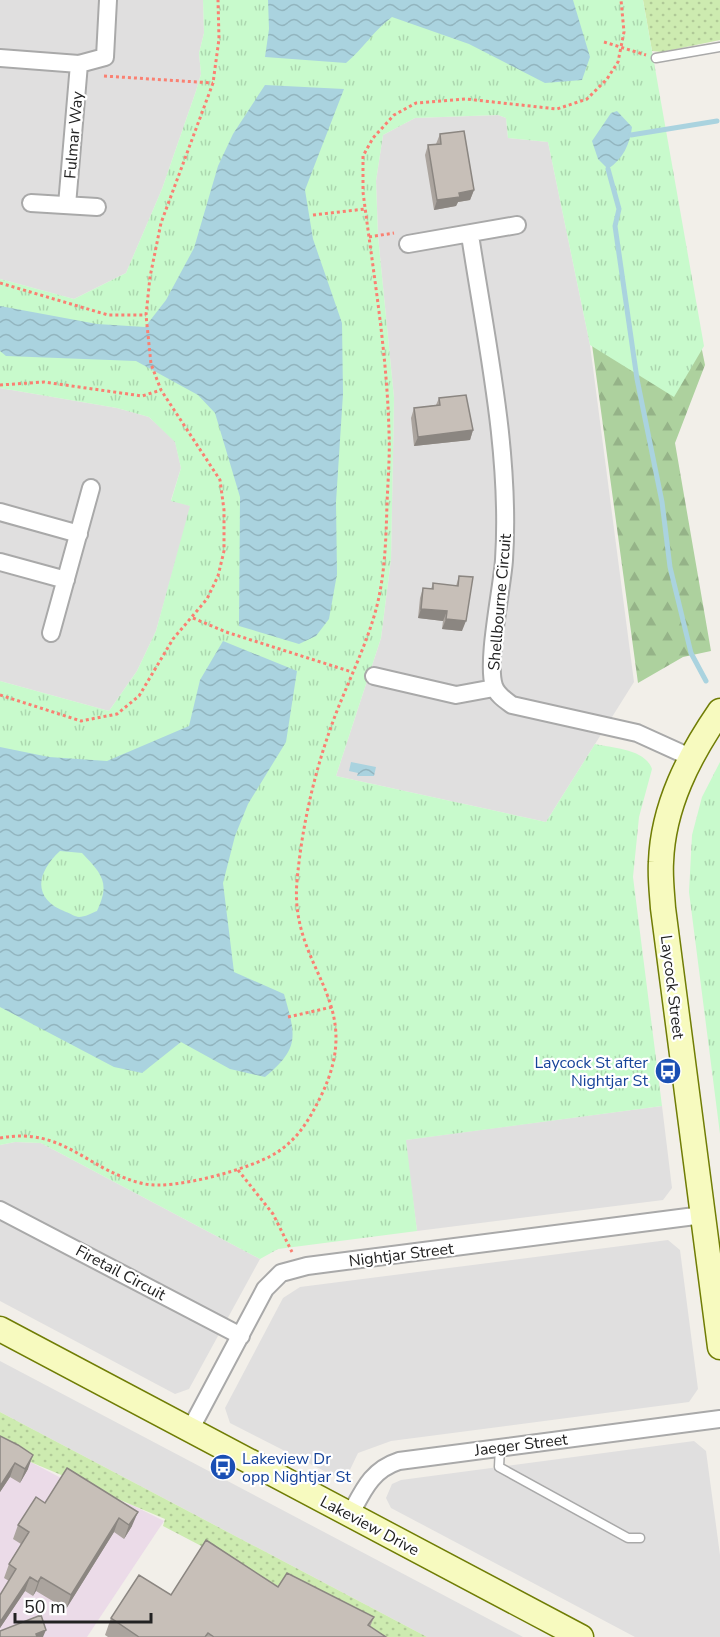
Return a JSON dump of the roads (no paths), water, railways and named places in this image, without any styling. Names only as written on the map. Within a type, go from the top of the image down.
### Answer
[{"type":"street","points":[[0,58],[79,64],[105,57],[108,0]]},
{"type":"street","name":"Fulmar Way","points":[[67,205],[79,64]]},
{"type":"street","points":[[31,203],[97,207]]},
{"type":"street","points":[[408,244],[517,225]]},
{"type":"street","name":"Shellbourne Circuit","points":[[470,235],[495,405],[506,534],[502,593],[491,672],[494,688],[512,705],[637,733],[690,757]]},
{"type":"street","points":[[51,633],[91,488]]},
{"type":"street","points":[[0,512],[78,534]]},
{"type":"street","points":[[0,562],[66,580]]},
{"type":"street","points":[[374,676],[456,695],[494,688]]},
{"type":"street","name":"Laycock Street","points":[[720,711],[690,757],[668,816],[661,861],[663,908],[720,1347]]},
{"type":"street","name":"Firetail Circuit","points":[[0,1210],[241,1336]]},
{"type":"street","name":"Nightjar Street","points":[[190,1430],[265,1289],[281,1273],[292,1269],[703,1215]]},
{"type":"street","name":"Lakeview Drive","points":[[0,1329],[581,1637]]},
{"type":"street","name":"Jaeger Street","points":[[350,1515],[368,1482],[384,1465],[399,1461],[720,1419]]},
{"type":"lane","points":[[656,58],[720,48]]},
{"type":"lane","points":[[500,1446],[499,1467],[628,1538],[640,1538]]},
{"type":"water","points":[[268,0],[573,0],[590,57],[582,80],[545,83],[469,44],[392,17],[346,63],[265,57],[269,29]]},
{"type":"water","points":[[265,85],[344,89],[305,190],[313,239],[342,323],[343,394],[336,502],[337,574],[329,619],[316,636],[299,644],[239,626],[240,497],[215,413],[198,395],[136,361],[6,356],[0,351],[0,306],[97,324],[145,327],[166,300],[194,248],[218,166],[233,134]]},
{"type":"water","points":[[617,111],[632,127],[625,151],[608,169],[598,159],[592,141],[611,113]]},
{"type":"water","points":[[223,641],[297,671],[286,742],[248,804],[235,836],[223,883],[234,972],[284,994],[291,1021],[290,1049],[265,1077],[230,1069],[181,1042],[142,1073],[114,1067],[0,1007],[0,747],[49,757],[107,761],[189,726],[200,680]],"holes":[[[60,851],[82,853],[95,867],[104,886],[97,911],[79,917],[55,907],[47,900],[41,885],[46,868]]]},
{"type":"water","points":[[351,762],[376,767],[374,776],[357,776],[358,773],[349,771]]},
{"type":"waterway","points":[[631,135],[717,121]]},
{"type":"waterway","points":[[608,169],[619,209],[615,226],[637,379],[662,502],[670,567],[691,653],[706,681]]},
{"type":"place","name":"Laycock St after Nightjar St","points":[[668,1071]]},
{"type":"place","name":"Lakeview Dr opp Nightjar St","points":[[223,1467]]}]
